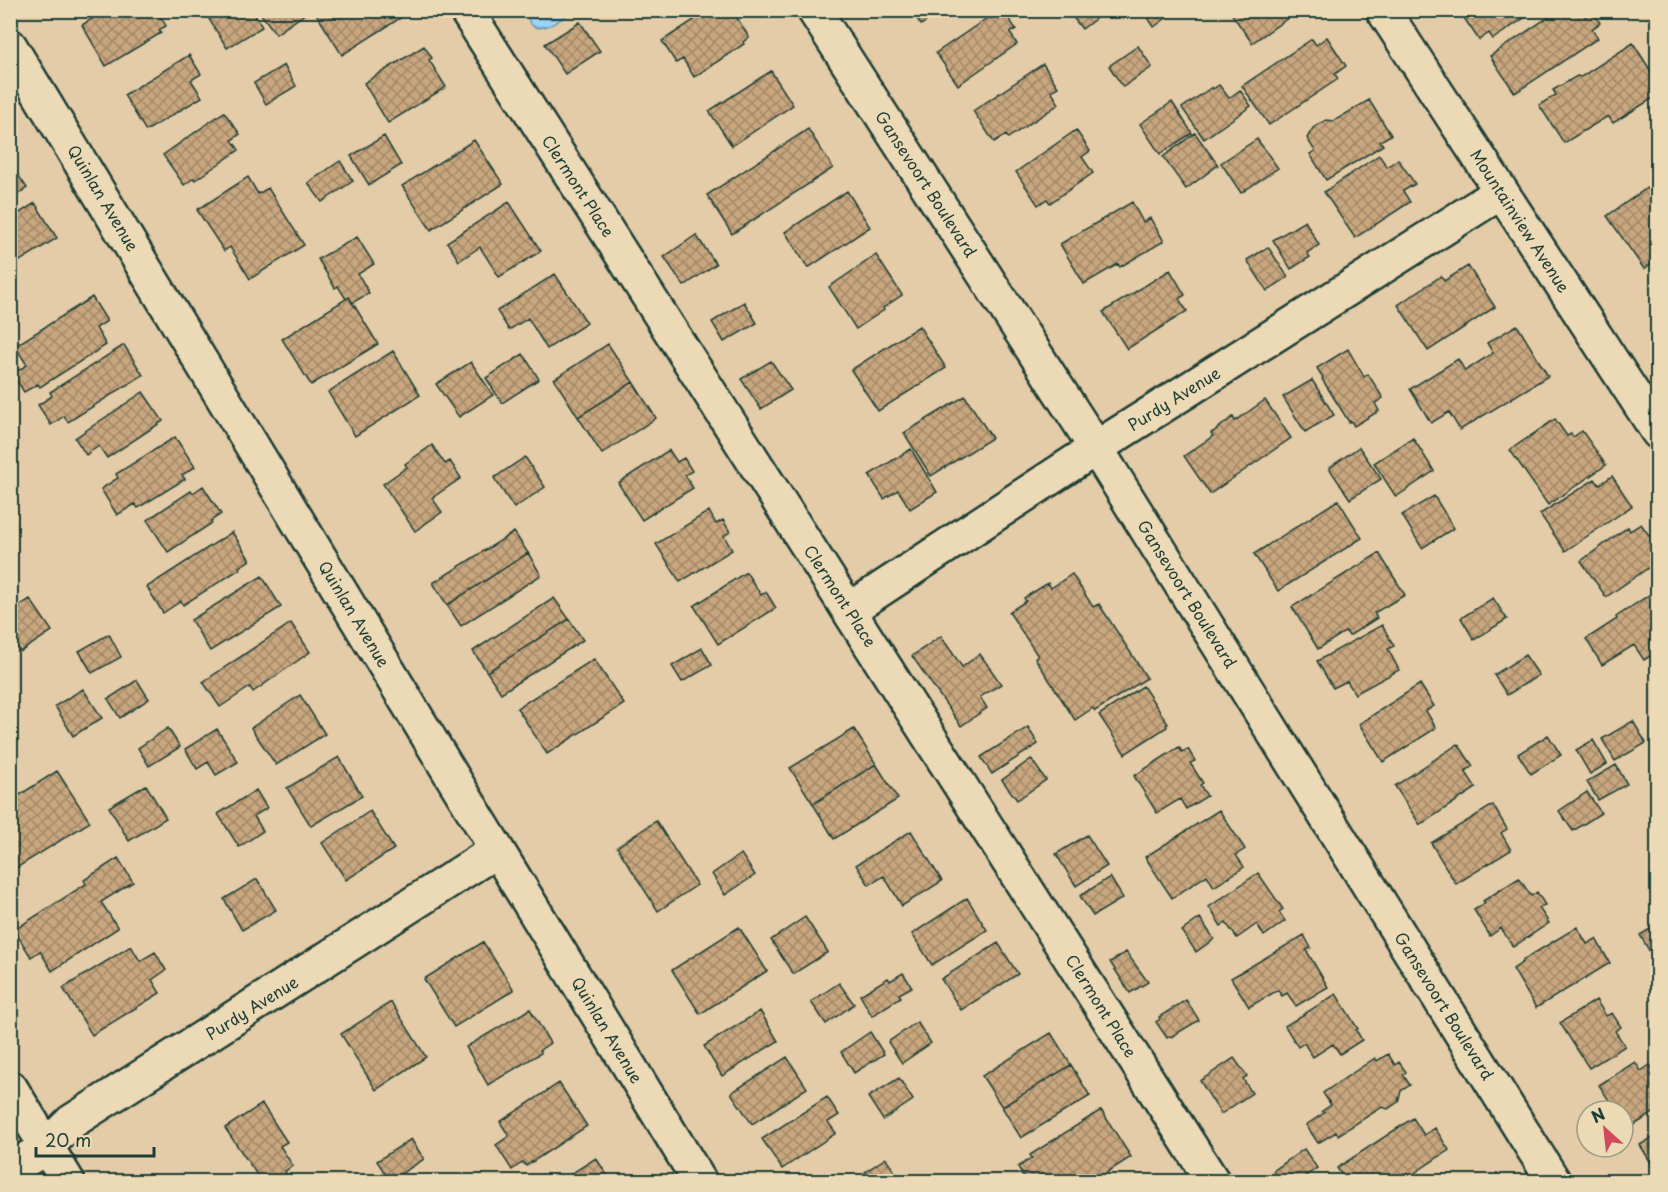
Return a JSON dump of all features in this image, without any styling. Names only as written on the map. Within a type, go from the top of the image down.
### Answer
[{"type":"street","name":"Clermont Place","points":[[466,10],[1213,1182]]},
{"type":"street","name":"Gansevoort Boulevard","points":[[814,10],[1096,448],[1554,1182]]},
{"type":"street","name":"Mountainview Avenue","points":[[1383,10],[1658,432]]},
{"type":"street","name":"Quinlan Avenue","points":[[10,46],[700,1182]]},
{"type":"street","name":"Purdy Avenue","points":[[849,610],[1096,448],[1501,192]]},
{"type":"street","name":"Purdy Avenue","points":[[10,1170],[46,1147],[71,1122],[497,850]]},
{"type":"street","points":[[10,1087],[68,1182]]},
{"type":"water","points":[[527,10],[572,11],[553,24],[539,28],[533,26],[529,21]]},
{"type":"building","points":[[106,10],[157,10],[166,26],[159,30],[161,33],[106,66],[82,25]]},
{"type":"building","points":[[223,10],[252,10],[262,27],[227,48],[209,19]]},
{"type":"building","points":[[267,10],[309,11],[276,34],[261,14]]},
{"type":"building","points":[[318,10],[413,10],[342,55],[315,12]]},
{"type":"building","points":[[709,10],[732,10],[749,37],[743,42],[744,44],[694,77],[683,59],[676,63],[662,41]]},
{"type":"building","points":[[911,10],[943,10],[921,25]]},
{"type":"building","points":[[999,10],[1003,10],[1016,29],[1010,33],[1017,44],[958,85],[936,53]]},
{"type":"building","points":[[1069,10],[1107,10],[1082,29]]},
{"type":"building","points":[[1143,10],[1177,10],[1154,27]]},
{"type":"building","points":[[1229,10],[1298,10],[1298,11],[1252,43]]},
{"type":"building","points":[[1462,10],[1536,10],[1493,39],[1489,33],[1479,40],[1460,12]]},
{"type":"building","points":[[1559,10],[1580,10],[1585,17],[1593,12],[1600,23],[1592,29],[1598,38],[1515,93],[1490,56]]},
{"type":"building","points":[[580,22],[600,51],[565,74],[545,44]]},
{"type":"building","points":[[1327,37],[1346,66],[1335,74],[1338,79],[1269,125],[1242,86],[1312,39],[1316,45]]},
{"type":"building","points":[[1633,43],[1658,82],[1658,95],[1613,123],[1608,116],[1564,143],[1539,105],[1556,95],[1553,90],[1577,76],[1581,77]]},
{"type":"building","points":[[424,46],[432,58],[429,60],[446,87],[388,123],[364,83]]},
{"type":"building","points":[[1138,46],[1152,67],[1123,87],[1109,66]]},
{"type":"building","points":[[189,55],[201,74],[191,80],[202,97],[146,131],[124,95]]},
{"type":"building","points":[[1043,64],[1058,87],[1051,91],[1059,104],[1008,138],[1006,135],[994,142],[973,111]]},
{"type":"building","points":[[284,65],[296,86],[266,104],[254,83]]},
{"type":"building","points":[[771,71],[793,105],[732,146],[709,111]]},
{"type":"building","points":[[1219,85],[1229,98],[1240,90],[1251,106],[1204,139],[1182,108],[1212,87],[1213,89]]},
{"type":"building","points":[[1369,100],[1391,135],[1380,141],[1383,145],[1326,180],[1310,154],[1315,151],[1307,138],[1313,128],[1326,120],[1334,121]]},
{"type":"building","points":[[1172,102],[1192,133],[1160,154],[1140,124]]},
{"type":"building","points":[[224,112],[240,134],[232,140],[239,150],[184,185],[163,155]]},
{"type":"building","points":[[808,129],[833,168],[732,234],[707,195]]},
{"type":"building","points":[[1076,130],[1090,151],[1082,157],[1093,173],[1050,203],[1047,199],[1038,205],[1016,172]]},
{"type":"building","points":[[1195,133],[1218,165],[1186,189],[1163,157]]},
{"type":"building","points":[[384,136],[401,165],[369,185],[351,156]]},
{"type":"building","points":[[1257,139],[1278,168],[1241,193],[1221,163]]},
{"type":"building","points":[[474,140],[503,184],[431,230],[402,186]]},
{"type":"building","points":[[1379,155],[1387,167],[1398,159],[1415,184],[1403,191],[1410,202],[1355,238],[1324,192]]},
{"type":"building","points":[[340,161],[353,181],[322,202],[308,183]]},
{"type":"building","points":[[10,163],[27,188],[10,199]]},
{"type":"building","points":[[248,177],[258,194],[268,188],[304,245],[250,279],[230,247],[224,251],[197,210]]},
{"type":"building","points":[[1654,183],[1655,186],[1658,184],[1658,259],[1644,269],[1607,216]]},
{"type":"building","points":[[847,191],[870,227],[808,268],[785,232]]},
{"type":"building","points":[[509,202],[541,251],[499,277],[480,247],[459,261],[447,242]]},
{"type":"building","points":[[1132,202],[1143,222],[1150,218],[1164,241],[1120,267],[1118,264],[1084,284],[1060,244]]},
{"type":"building","points":[[35,203],[57,238],[10,267],[10,219]]},
{"type":"building","points":[[1305,221],[1319,245],[1307,253],[1310,257],[1291,269],[1273,240]]},
{"type":"building","points":[[696,235],[716,264],[684,286],[664,257]]},
{"type":"building","points":[[357,237],[374,264],[358,274],[369,293],[352,303],[349,297],[346,299],[338,286],[335,288],[318,259]]},
{"type":"building","points":[[1268,247],[1288,277],[1267,291],[1247,260]]},
{"type":"building","points":[[876,255],[902,295],[856,329],[829,287]]},
{"type":"building","points":[[1468,266],[1495,307],[1428,351],[1398,305],[1441,276],[1444,281]]},
{"type":"building","points":[[1170,270],[1185,295],[1179,299],[1187,311],[1127,349],[1103,312]]},
{"type":"building","points":[[555,274],[587,323],[547,349],[528,318],[509,330],[497,311]]},
{"type":"building","points":[[92,297],[107,321],[96,328],[106,345],[40,387],[38,384],[24,392],[13,374],[27,365],[15,346]]},
{"type":"building","points":[[349,297],[378,344],[311,385],[282,339]]},
{"type":"building","points":[[744,302],[757,323],[724,342],[712,322]]},
{"type":"building","points":[[1517,325],[1548,376],[1460,430],[1449,412],[1431,423],[1410,389],[1458,359],[1465,371],[1493,353],[1487,343]]},
{"type":"building","points":[[919,326],[946,368],[878,411],[851,370]]},
{"type":"building","points":[[608,344],[633,382],[578,417],[554,379]]},
{"type":"building","points":[[124,345],[143,375],[68,422],[64,416],[51,425],[38,405],[52,396],[50,392]]},
{"type":"building","points":[[1348,349],[1364,377],[1368,374],[1383,398],[1375,403],[1379,411],[1354,426],[1351,421],[1349,422],[1317,368]]},
{"type":"building","points":[[393,351],[420,395],[355,436],[328,392]]},
{"type":"building","points":[[523,354],[539,379],[502,403],[486,378]]},
{"type":"building","points":[[771,361],[791,390],[761,409],[741,379]]},
{"type":"building","points":[[471,362],[493,395],[459,417],[436,384]]},
{"type":"building","points":[[1312,380],[1334,415],[1305,432],[1283,397]]},
{"type":"building","points":[[633,382],[656,418],[602,454],[578,417]]},
{"type":"building","points":[[143,392],[163,421],[107,458],[99,446],[86,455],[75,438]]},
{"type":"building","points":[[965,396],[992,438],[931,476],[904,433]]},
{"type":"building","points":[[1265,400],[1291,438],[1210,494],[1184,456],[1213,436],[1211,433],[1233,417],[1235,421]]},
{"type":"building","points":[[1555,419],[1567,436],[1571,434],[1573,437],[1582,431],[1606,465],[1548,505],[1510,450]]},
{"type":"building","points":[[175,437],[195,467],[182,475],[185,479],[138,508],[135,504],[117,515],[101,489],[118,478],[116,474]]},
{"type":"building","points":[[1413,438],[1434,471],[1396,497],[1374,463]]},
{"type":"building","points":[[432,445],[445,464],[450,461],[461,478],[432,498],[442,512],[415,531],[383,484],[407,467],[405,464]]},
{"type":"building","points":[[1359,447],[1381,479],[1350,499],[1329,468]]},
{"type":"building","points":[[911,449],[937,492],[910,509],[898,490],[884,499],[869,475]]},
{"type":"building","points":[[669,450],[677,462],[684,458],[692,471],[685,475],[693,488],[642,520],[618,483]]},
{"type":"building","points":[[525,457],[545,487],[514,508],[494,478]]},
{"type":"building","points":[[1612,476],[1632,506],[1565,551],[1540,514],[1595,479],[1599,485]]},
{"type":"building","points":[[203,486],[221,514],[211,521],[212,523],[168,552],[147,520],[191,491],[193,493]]},
{"type":"building","points":[[1434,496],[1454,528],[1422,548],[1402,515]]},
{"type":"building","points":[[1338,500],[1362,538],[1278,591],[1254,554]]},
{"type":"building","points":[[709,511],[716,524],[723,520],[730,532],[724,536],[732,550],[680,582],[656,544]]},
{"type":"building","points":[[1641,524],[1658,548],[1658,561],[1606,597],[1581,561],[1628,527],[1630,531]]},
{"type":"building","points":[[232,532],[250,560],[239,567],[240,569],[183,605],[181,601],[163,613],[147,587]]},
{"type":"building","points":[[514,532],[528,553],[447,605],[433,583]]},
{"type":"building","points":[[528,553],[541,575],[461,626],[447,605]]},
{"type":"building","points":[[1379,553],[1405,595],[1374,613],[1377,618],[1349,636],[1346,631],[1318,649],[1292,607]]},
{"type":"building","points":[[746,572],[761,595],[766,592],[776,608],[718,644],[694,606]]},
{"type":"building","points":[[1072,574],[1093,607],[1099,604],[1147,678],[1095,711],[1093,708],[1075,720],[1035,658],[1038,656],[1009,612],[1026,601],[1024,598],[1048,583],[1051,588]]},
{"type":"building","points":[[262,576],[281,607],[210,651],[191,620]]},
{"type":"building","points":[[1658,589],[1658,651],[1644,660],[1634,645],[1602,665],[1586,639]]},
{"type":"building","points":[[554,598],[569,619],[487,672],[473,651]]},
{"type":"building","points":[[1493,598],[1507,619],[1474,640],[1461,618]]},
{"type":"building","points":[[30,599],[52,631],[20,652],[10,637],[10,612]]},
{"type":"building","points":[[569,619],[583,640],[501,693],[487,672]]},
{"type":"building","points":[[291,623],[310,652],[253,692],[250,687],[220,707],[203,682]]},
{"type":"building","points":[[1382,625],[1394,646],[1388,649],[1399,670],[1355,694],[1347,681],[1333,688],[1317,661]]},
{"type":"building","points":[[109,634],[121,657],[92,673],[79,651]]},
{"type":"building","points":[[941,636],[962,667],[980,654],[1001,684],[980,697],[987,708],[961,726],[912,656]]},
{"type":"building","points":[[702,648],[712,665],[682,682],[672,666]]},
{"type":"building","points":[[1525,655],[1539,675],[1507,695],[1494,675]]},
{"type":"building","points":[[594,659],[624,704],[547,754],[517,708]]},
{"type":"building","points":[[137,680],[149,699],[120,718],[108,699]]},
{"type":"building","points":[[1420,684],[1434,706],[1426,711],[1436,728],[1383,762],[1359,724]]},
{"type":"building","points":[[1143,686],[1168,724],[1167,727],[1125,754],[1099,715]]},
{"type":"building","points":[[83,689],[102,718],[73,736],[55,706]]},
{"type":"building","points":[[300,695],[325,734],[276,765],[251,728]]},
{"type":"building","points":[[1633,721],[1646,743],[1615,761],[1602,739]]},
{"type":"building","points":[[1028,727],[1038,744],[992,774],[981,757]]},
{"type":"building","points":[[168,728],[180,747],[149,766],[138,748]]},
{"type":"building","points":[[217,729],[238,762],[216,775],[208,762],[197,769],[185,749]]},
{"type":"building","points":[[854,729],[876,764],[813,804],[790,768]]},
{"type":"building","points":[[1548,735],[1561,755],[1531,774],[1518,754]]},
{"type":"building","points":[[1593,740],[1607,764],[1590,774],[1576,750]]},
{"type":"building","points":[[1458,744],[1473,766],[1465,771],[1476,788],[1420,825],[1395,786]]},
{"type":"building","points":[[1179,747],[1182,752],[1188,749],[1195,761],[1190,763],[1203,783],[1200,785],[1207,796],[1186,809],[1180,799],[1157,813],[1134,776]]},
{"type":"building","points":[[339,757],[362,796],[311,826],[287,788]]},
{"type":"building","points":[[1031,759],[1046,780],[1017,800],[1002,780]]},
{"type":"building","points":[[876,764],[898,799],[834,839],[813,804]]},
{"type":"building","points":[[1616,765],[1627,784],[1598,800],[1587,782]]},
{"type":"building","points":[[57,771],[90,822],[10,872],[10,801]]},
{"type":"building","points":[[146,785],[166,818],[129,841],[109,807]]},
{"type":"building","points":[[256,790],[267,808],[254,816],[263,831],[239,847],[218,814]]},
{"type":"building","points":[[1587,792],[1601,813],[1573,831],[1559,811]]},
{"type":"building","points":[[1493,805],[1507,829],[1501,833],[1511,850],[1456,884],[1431,843]]},
{"type":"building","points":[[1219,810],[1245,849],[1236,855],[1244,867],[1214,887],[1207,875],[1172,898],[1145,857]]},
{"type":"building","points":[[370,811],[394,849],[346,880],[322,843]]},
{"type":"building","points":[[656,821],[697,885],[658,911],[617,847]]},
{"type":"building","points":[[911,831],[942,881],[902,906],[884,876],[869,885],[856,865]]},
{"type":"building","points":[[1087,835],[1107,866],[1076,886],[1056,854]]},
{"type":"building","points":[[741,854],[755,875],[725,895],[712,874]]},
{"type":"building","points":[[118,858],[133,882],[101,902],[118,928],[52,971],[40,951],[31,957],[14,930],[86,884],[84,880]]},
{"type":"building","points":[[1258,873],[1283,909],[1279,912],[1285,921],[1264,936],[1257,924],[1237,938],[1226,923],[1221,926],[1209,907]]},
{"type":"building","points":[[1110,877],[1123,898],[1093,916],[1080,896]]},
{"type":"building","points":[[1519,878],[1531,896],[1537,892],[1545,905],[1539,908],[1549,923],[1513,947],[1501,928],[1490,936],[1474,910],[1485,903],[1483,901]]},
{"type":"building","points":[[257,879],[276,910],[242,930],[224,899]]},
{"type":"building","points":[[967,898],[987,930],[932,965],[912,934]]},
{"type":"building","points":[[805,917],[828,952],[793,974],[771,940]]},
{"type":"building","points":[[1200,918],[1214,939],[1196,952],[1182,931]]},
{"type":"building","points":[[1658,924],[1658,948],[1650,952],[1640,935]]},
{"type":"building","points":[[739,927],[767,971],[700,1014],[672,970]]},
{"type":"building","points":[[1577,927],[1587,944],[1596,939],[1610,963],[1536,1008],[1513,969],[1523,960]]},
{"type":"building","points":[[1304,935],[1311,948],[1306,950],[1328,987],[1296,1006],[1287,993],[1282,996],[1278,990],[1249,1007],[1231,978]]},
{"type":"building","points":[[483,942],[514,990],[454,1027],[424,979]]},
{"type":"building","points":[[998,943],[1018,974],[961,1010],[941,979]]},
{"type":"building","points":[[131,946],[140,961],[155,952],[166,970],[152,980],[160,993],[92,1035],[63,988]]},
{"type":"building","points":[[1126,952],[1148,982],[1130,993],[1110,962]]},
{"type":"building","points":[[903,973],[912,987],[899,994],[901,997],[872,1016],[860,995],[888,978],[890,981]]},
{"type":"building","points":[[839,983],[854,1004],[826,1024],[811,1002]]},
{"type":"building","points":[[1336,994],[1358,1029],[1356,1030],[1362,1040],[1340,1054],[1333,1044],[1313,1057],[1304,1043],[1298,1047],[1285,1026]]},
{"type":"building","points":[[1186,1000],[1199,1020],[1167,1038],[1156,1022],[1160,1019],[1159,1017]]},
{"type":"building","points":[[1596,1000],[1606,1016],[1612,1013],[1621,1027],[1615,1031],[1625,1046],[1589,1068],[1560,1023]]},
{"type":"building","points":[[391,1002],[426,1057],[376,1090],[341,1034]]},
{"type":"building","points":[[530,1009],[550,1043],[540,1050],[541,1053],[488,1085],[466,1047]]},
{"type":"building","points":[[760,1011],[778,1041],[722,1076],[704,1046]]},
{"type":"building","points":[[917,1022],[931,1043],[902,1063],[888,1042]]},
{"type":"building","points":[[870,1032],[884,1054],[854,1073],[841,1052]]},
{"type":"building","points":[[1051,1033],[1071,1065],[1002,1107],[982,1076]]},
{"type":"building","points":[[1388,1054],[1395,1065],[1399,1062],[1406,1072],[1403,1075],[1410,1085],[1401,1091],[1398,1102],[1388,1109],[1382,1107],[1338,1135],[1336,1132],[1318,1143],[1306,1125],[1324,1113],[1322,1111],[1331,1105],[1323,1093],[1375,1058],[1377,1061]]},
{"type":"building","points":[[787,1057],[807,1088],[752,1124],[731,1093]]},
{"type":"building","points":[[1234,1058],[1247,1076],[1243,1079],[1252,1093],[1221,1114],[1200,1081]]},
{"type":"building","points":[[1635,1062],[1641,1071],[1650,1065],[1658,1077],[1658,1091],[1655,1092],[1658,1096],[1658,1110],[1635,1125],[1635,1099],[1608,1099],[1599,1085]]},
{"type":"building","points":[[1071,1065],[1090,1096],[1021,1138],[1002,1107]]},
{"type":"building","points":[[899,1078],[913,1100],[883,1120],[868,1097]]},
{"type":"building","points":[[559,1083],[587,1126],[526,1166],[523,1162],[512,1170],[496,1145],[509,1136],[500,1122]]},
{"type":"building","points":[[827,1097],[839,1115],[828,1122],[836,1133],[782,1169],[762,1139]]},
{"type":"building","points":[[262,1104],[287,1142],[280,1146],[293,1166],[285,1171],[291,1182],[262,1182],[225,1128]]},
{"type":"building","points":[[1101,1110],[1131,1157],[1092,1182],[1039,1182],[1036,1177],[1027,1182],[1018,1167],[1032,1158],[1030,1155]]},
{"type":"building","points":[[1413,1118],[1424,1135],[1435,1128],[1449,1150],[1401,1182],[1346,1182],[1337,1168]]},
{"type":"building","points":[[1658,1134],[1658,1174],[1640,1145]]},
{"type":"building","points":[[411,1139],[424,1159],[390,1181],[377,1161]]},
{"type":"building","points":[[1304,1149],[1317,1168],[1297,1182],[1280,1182],[1273,1171]]},
{"type":"building","points":[[596,1158],[609,1178],[603,1182],[558,1182]]},
{"type":"building","points":[[886,1158],[901,1182],[860,1182],[868,1176],[865,1172]]}]
